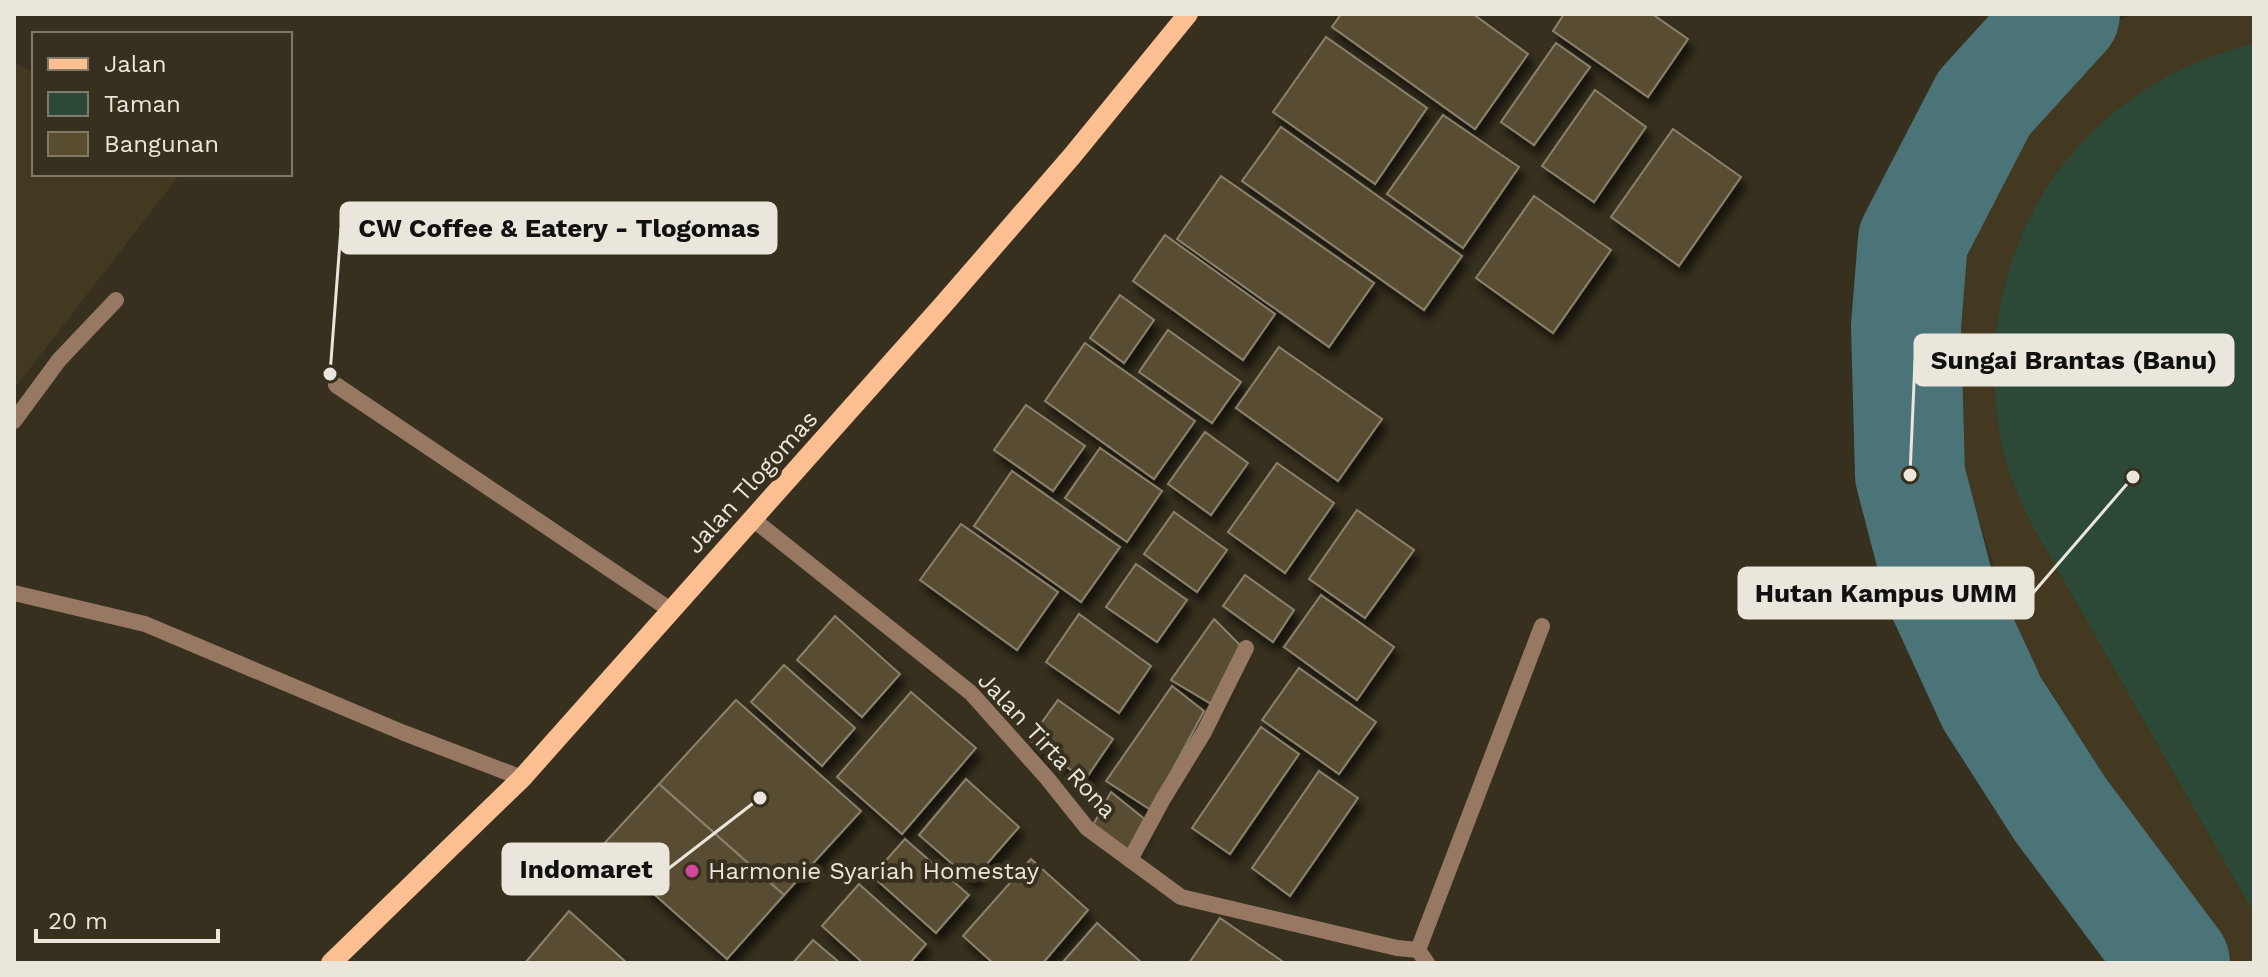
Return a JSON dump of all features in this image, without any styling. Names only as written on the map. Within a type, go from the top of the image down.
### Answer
[{"type":"main road","name":"Jalan Tlogomas","points":[[331,963],[522,778],[754,520],[1072,156],[1188,14]]},
{"type":"street","points":[[14,421],[59,360],[116,300]]},
{"type":"street","points":[[336,385],[672,611]]},
{"type":"street","name":"Jalan Tirta Rona","points":[[754,520],[971,693],[1087,828],[1181,897],[1397,948],[1422,957]]},
{"type":"street","points":[[14,593],[145,624],[404,733],[522,778]]},
{"type":"street","points":[[1422,957],[1542,626]]},
{"type":"street","points":[[1130,860],[1204,732],[1246,648]]},
{"type":"shaded area","points":[[2134,14],[2254,14],[2254,963],[2227,963],[2186,908],[2022,645],[2000,588],[1965,473],[1951,392],[1949,342],[1954,284],[1964,252],[2002,171],[2064,79],[2107,26]]},
{"type":"shaded area","points":[[14,62],[32,72],[32,176],[178,176],[14,389]]},
{"type":"green space","points":[[2254,44],[2254,913],[2030,521],[2002,446],[1994,368],[2001,304],[2019,243],[2047,188],[2086,139],[2133,98],[2190,66]]},
{"type":"building","points":[[1341,14],[1473,14],[1528,54],[1475,129],[1332,27]]},
{"type":"building","points":[[1564,14],[1652,14],[1688,39],[1648,97],[1553,31]]},
{"type":"building","points":[[1326,37],[1427,108],[1375,184],[1273,112]]},
{"type":"building","points":[[1556,43],[1590,67],[1534,145],[1501,122]]},
{"type":"building","points":[[1595,90],[1646,127],[1594,202],[1542,166]]},
{"type":"building","points":[[1443,115],[1519,167],[1463,248],[1387,194]]},
{"type":"building","points":[[1281,127],[1462,256],[1424,310],[1242,181]]},
{"type":"building","points":[[1673,129],[1741,177],[1679,266],[1611,217]]},
{"type":"building","points":[[1221,176],[1374,283],[1329,347],[1177,239]]},
{"type":"building","points":[[1534,196],[1611,250],[1553,333],[1476,278]]},
{"type":"building","points":[[1165,235],[1275,314],[1243,360],[1133,281]]},
{"type":"building","points":[[1120,295],[1154,320],[1124,363],[1090,338]]},
{"type":"building","points":[[1168,330],[1241,382],[1212,423],[1139,372]]},
{"type":"building","points":[[1085,343],[1195,421],[1154,479],[1045,401]]},
{"type":"building","points":[[1279,347],[1382,419],[1338,481],[1236,408]]},
{"type":"building","points":[[1026,405],[1085,446],[1053,491],[994,450]]},
{"type":"building","points":[[1205,432],[1248,463],[1211,515],[1168,484]]},
{"type":"building","points":[[1100,448],[1162,491],[1127,542],[1065,498]]},
{"type":"building","points":[[1277,463],[1334,503],[1285,573],[1228,532]]},
{"type":"building","points":[[1012,471],[1120,547],[1081,602],[974,526]]},
{"type":"building","points":[[1357,510],[1414,550],[1365,618],[1309,579]]},
{"type":"building","points":[[1174,512],[1227,550],[1197,592],[1144,554]]},
{"type":"building","points":[[961,524],[1058,592],[1017,650],[920,580]]},
{"type":"building","points":[[1136,564],[1187,600],[1157,642],[1106,607]]},
{"type":"building","points":[[1245,575],[1294,610],[1273,642],[1223,606]]},
{"type":"building","points":[[1321,595],[1394,647],[1357,700],[1284,647]]},
{"type":"building","points":[[1079,614],[1151,666],[1119,713],[1046,662]]},
{"type":"building","points":[[835,616],[900,674],[862,717],[797,660]]},
{"type":"building","points":[[1214,619],[1240,645],[1213,705],[1171,680]]},
{"type":"building","points":[[784,665],[855,728],[822,766],[751,702]]},
{"type":"building","points":[[1299,668],[1376,722],[1339,774],[1262,720]]},
{"type":"building","points":[[1172,686],[1204,711],[1151,810],[1106,781]]},
{"type":"building","points":[[911,692],[976,748],[902,834],[837,777]]},
{"type":"building","points":[[736,700],[861,811],[784,895],[659,784]]},
{"type":"building","points":[[1058,700],[1113,739],[1085,780],[1029,740]]},
{"type":"building","points":[[1261,727],[1299,754],[1230,854],[1192,828]]},
{"type":"building","points":[[1319,771],[1358,798],[1290,896],[1252,868]]},
{"type":"building","points":[[966,779],[1019,827],[972,881],[919,835]]},
{"type":"building","name":"Harmonie Syariah Homestay","points":[[659,784],[784,895],[727,959],[601,847]]},
{"type":"building","points":[[1111,792],[1147,821],[1130,854],[1093,825]]},
{"type":"building","points":[[905,839],[969,895],[936,933],[872,876]]},
{"type":"building","points":[[1031,859],[1088,910],[1043,963],[993,963],[963,936]]},
{"type":"building","points":[[859,884],[926,944],[910,963],[863,963],[822,926]]},
{"type":"building","points":[[569,911],[627,963],[525,963]]},
{"type":"building","points":[[1220,918],[1282,961],[1281,963],[1189,963]]},
{"type":"building","points":[[1097,923],[1142,963],[1062,963]]},
{"type":"building","points":[[813,940],[840,963],[793,963]]},
{"type":"waterway","points":[[2065,14],[1984,103],[1913,240],[1906,326],[1910,475],[1940,590],[1992,703],[2060,809],[2175,963]]},
{"type":"place","name":"CW Coffee & Eatery - Tlogomas","points":[[330,374]]},
{"type":"place","name":"Sungai Brantas (Banu)","points":[[1910,475]]},
{"type":"place","name":"Hutan Kampus UMM","points":[[2133,477]]},
{"type":"place","name":"Indomaret","points":[[760,798]]},
{"type":"place","name":"Harmonie Syariah Homestay","points":[[692,871]]}]
